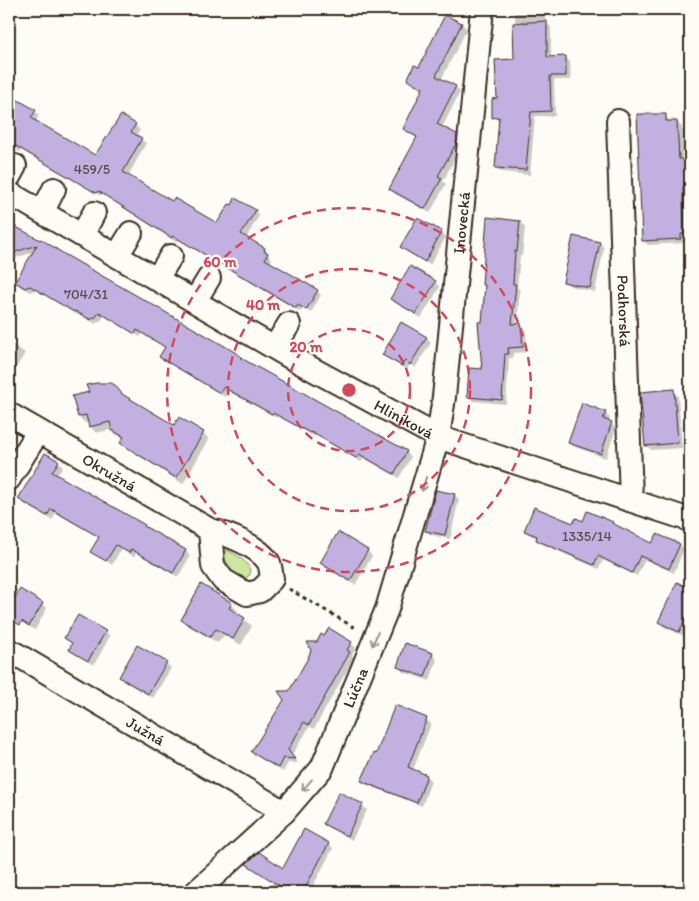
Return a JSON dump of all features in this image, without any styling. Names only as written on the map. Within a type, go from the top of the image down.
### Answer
[{"type":"street","name":"Inovecká","points":[[438,437],[444,396],[482,9]]},
{"type":"street","name":"Podhorská","points":[[618,120],[632,500]]},
{"type":"street","name":"Hliníková","points":[[9,193],[290,358],[438,437],[690,520]]},
{"type":"street","name":"Okružná","points":[[9,414],[210,530],[229,535],[264,556],[270,565],[272,579]]},
{"type":"street","points":[[9,480],[38,432]]},
{"type":"street","name":"Lúčna","points":[[196,892],[284,812],[322,768],[387,609],[438,437]]},
{"type":"street","points":[[210,530],[213,566],[223,580],[247,594],[260,591],[272,579]]},
{"type":"street","name":"Južná","points":[[9,650],[284,812]]},
{"type":"path","points":[[272,579],[374,639]]},
{"type":"green space","points":[[222,547],[245,562],[250,570],[250,575],[241,581],[234,575],[220,550]]},
{"type":"building","points":[[445,15],[462,23],[436,76],[456,86],[437,124],[457,134],[456,144],[438,176],[442,178],[425,209],[389,189],[417,137],[403,129],[423,88],[407,80],[414,65],[419,67]]},
{"type":"building","points":[[547,21],[547,57],[566,56],[566,76],[550,76],[551,111],[531,112],[526,170],[495,168],[499,117],[492,118],[492,99],[497,98],[495,60],[514,59],[513,23]]},
{"type":"building","points":[[9,95],[36,110],[31,118],[95,155],[121,115],[136,124],[131,132],[142,138],[123,172],[172,201],[174,198],[217,223],[229,204],[232,205],[235,198],[256,210],[241,234],[265,248],[264,251],[268,253],[265,259],[318,290],[306,310],[298,305],[296,308],[173,236],[172,238],[98,191],[96,193],[9,142]]},
{"type":"building","points":[[637,114],[666,114],[666,121],[677,121],[679,159],[690,159],[690,186],[683,187],[684,234],[681,234],[681,239],[642,241]]},
{"type":"building","points":[[487,217],[520,221],[517,252],[515,251],[513,284],[516,284],[512,324],[521,323],[523,347],[508,348],[509,354],[505,354],[502,400],[467,397],[469,368],[482,369],[478,322],[482,322],[485,285],[482,285]]},
{"type":"building","points":[[417,218],[442,231],[425,262],[400,247]]},
{"type":"building","points":[[9,223],[41,239],[228,348],[241,358],[407,451],[394,474],[359,454],[356,458],[311,432],[272,414],[223,387],[220,393],[159,357],[165,347],[137,330],[135,334],[99,312],[91,320],[30,286],[25,288],[15,282],[37,245],[9,254]]},
{"type":"building","points":[[573,236],[600,242],[590,288],[563,282]]},
{"type":"building","points":[[410,266],[436,281],[416,314],[390,299]]},
{"type":"building","points":[[401,322],[427,337],[410,365],[405,360],[402,366],[382,355]]},
{"type":"building","points":[[111,383],[115,385],[122,394],[174,425],[179,417],[204,432],[176,478],[120,443],[124,437],[112,430],[110,422],[89,427],[86,415],[78,417],[72,396],[89,392],[86,385]]},
{"type":"building","points":[[674,389],[678,443],[645,446],[640,392]]},
{"type":"building","points":[[582,403],[606,412],[603,419],[612,422],[601,454],[568,443]]},
{"type":"building","points":[[45,453],[59,461],[52,472],[186,550],[173,573],[131,549],[129,553],[116,545],[106,561],[90,552],[99,537],[51,509],[47,516],[18,499]]},
{"type":"building","points":[[436,490],[455,494],[445,535],[425,531]]},
{"type":"building","points":[[534,507],[573,523],[576,518],[583,521],[587,511],[613,522],[652,543],[657,534],[680,544],[669,569],[640,556],[632,573],[598,556],[594,565],[536,540],[537,536],[524,531]]},
{"type":"building","points":[[338,532],[368,550],[350,581],[320,563]]},
{"type":"building","points":[[677,582],[690,589],[690,610],[679,632],[658,622]]},
{"type":"building","points":[[201,584],[232,603],[229,608],[245,618],[233,639],[216,629],[210,637],[181,620]]},
{"type":"building","points":[[20,589],[43,603],[29,626],[22,621],[20,625],[9,619],[9,608]]},
{"type":"building","points":[[78,615],[106,631],[88,661],[69,650],[72,643],[64,638]]},
{"type":"building","points":[[329,628],[352,642],[347,650],[350,652],[309,725],[304,722],[288,750],[295,759],[283,758],[278,768],[251,752],[284,700],[278,691],[289,691],[308,658],[311,650],[307,642],[317,642],[321,634],[324,636]]},
{"type":"building","points":[[405,643],[433,653],[425,677],[397,667]]},
{"type":"building","points":[[137,645],[167,662],[148,694],[119,677]]},
{"type":"building","points":[[395,705],[427,718],[408,767],[427,775],[417,803],[361,781],[374,753],[376,754]]},
{"type":"building","points":[[339,792],[363,804],[347,836],[323,824]]},
{"type":"building","points":[[304,829],[329,843],[303,892],[289,892],[246,864],[259,852],[283,868]]}]
